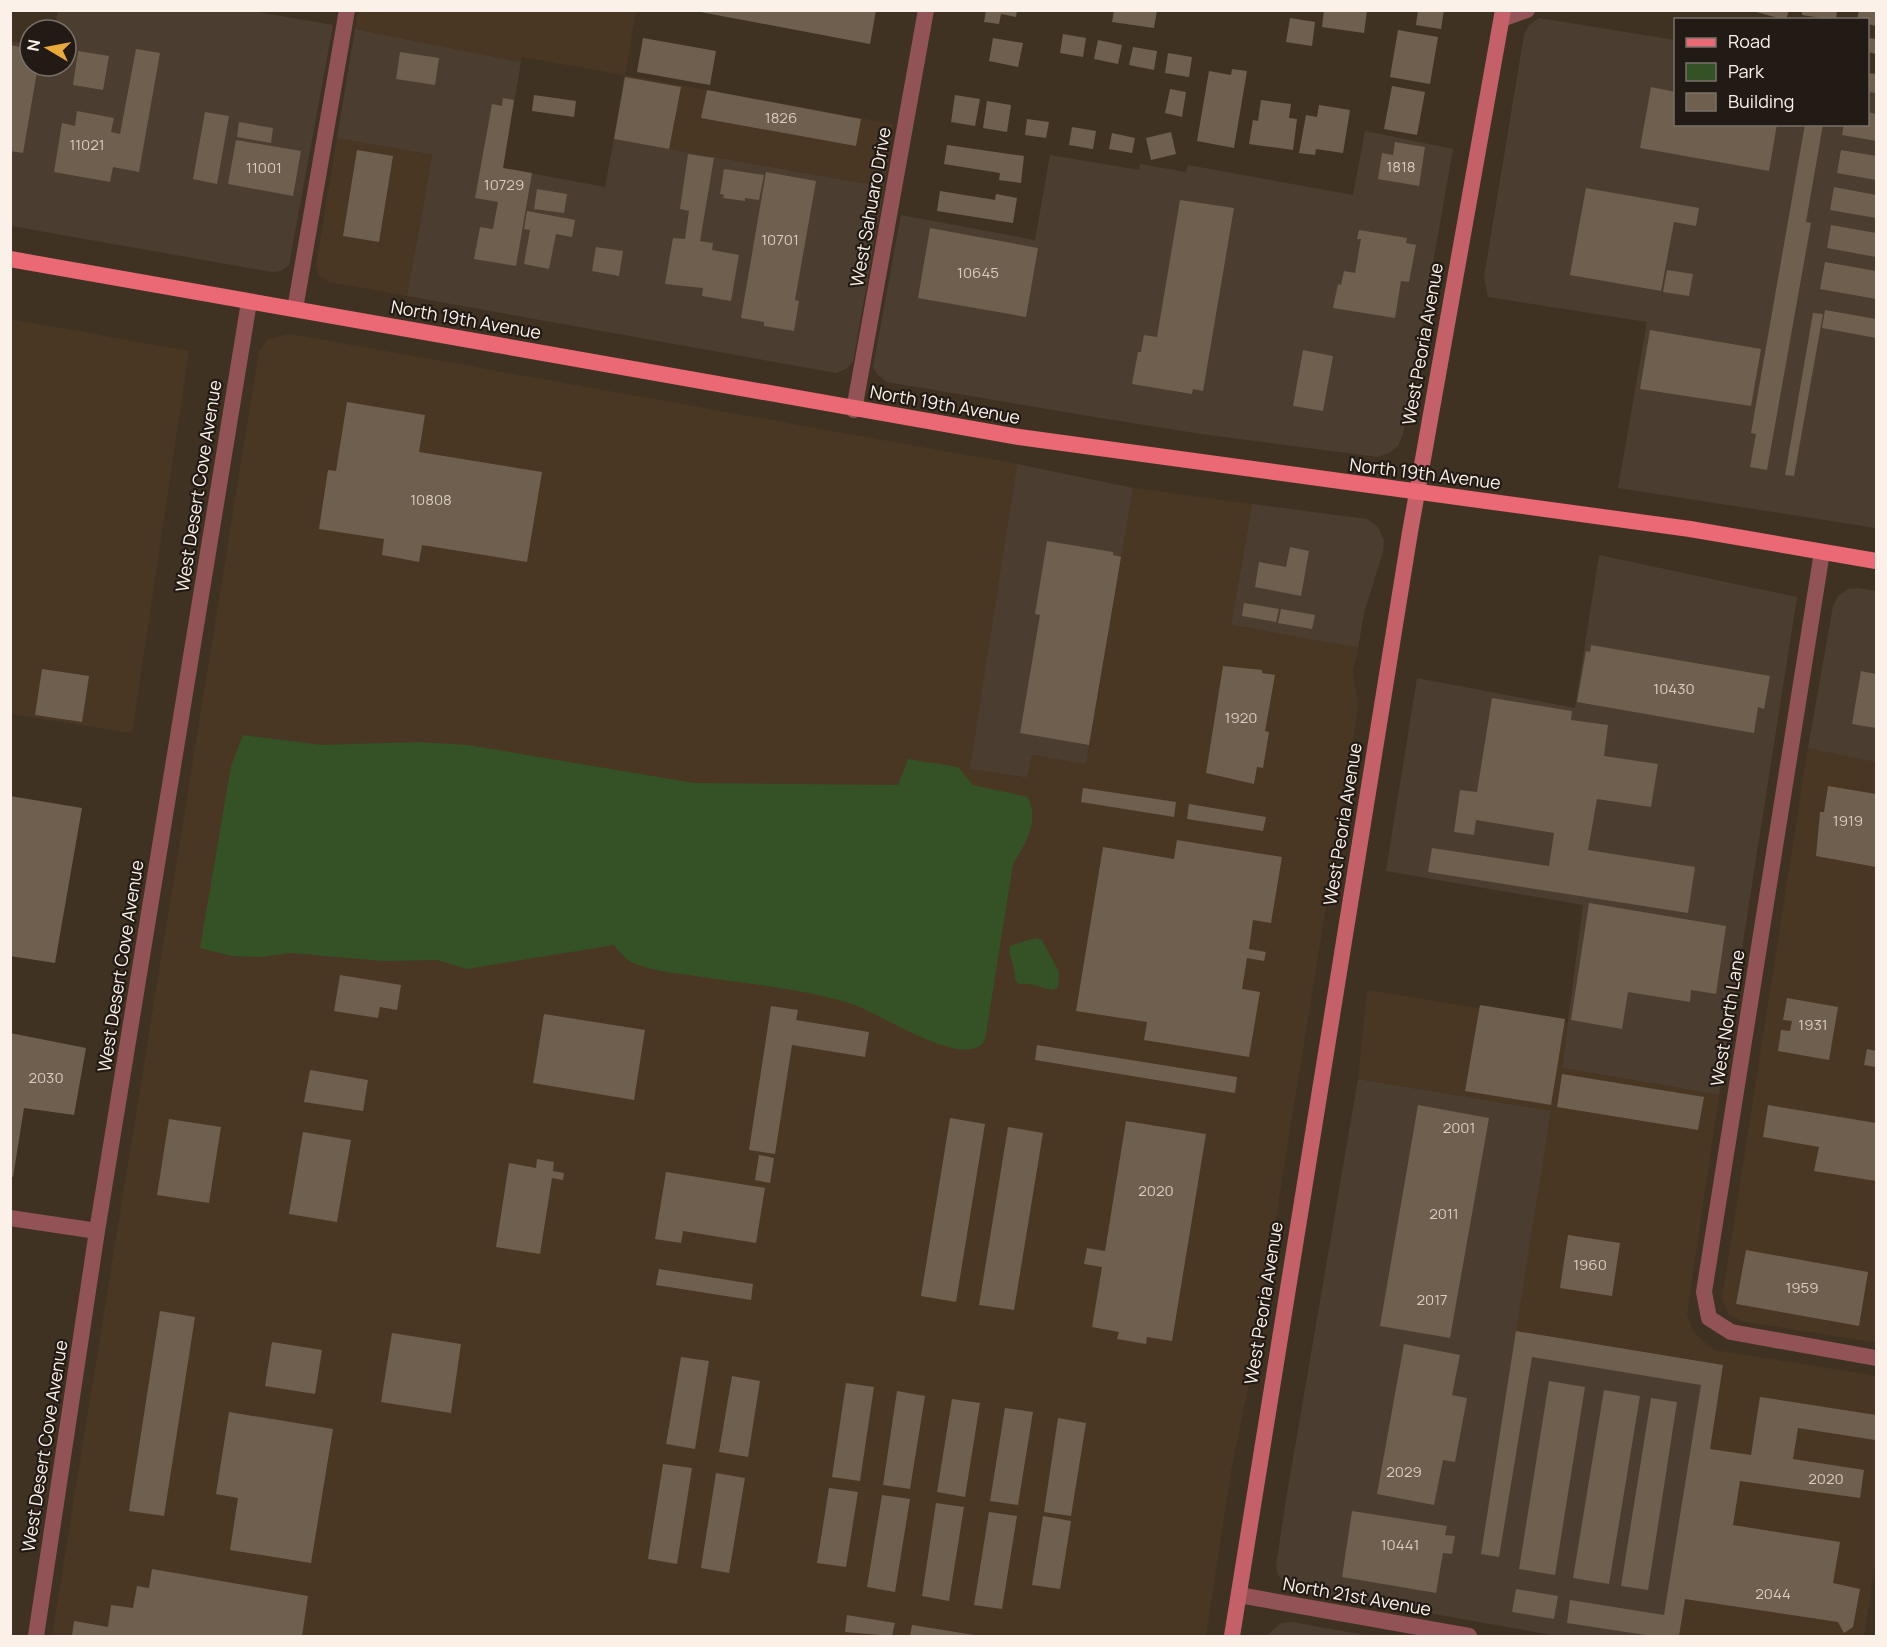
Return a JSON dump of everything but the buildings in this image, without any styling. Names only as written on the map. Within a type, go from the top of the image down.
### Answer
[{"type":"main road","name":"West Peoria Avenue","points":[[1232,1636],[1417,492],[1502,15]]},
{"type":"main road","name":"North 19th Avenue","points":[[10,259],[854,410],[1158,459],[1709,532],[1876,561]]},
{"type":"street","points":[[295,309],[347,10]]},
{"type":"street","name":"West Sahuaro Drive","points":[[854,410],[926,10]]},
{"type":"street","name":"West Peoria Avenue","points":[[1502,15],[1527,10]]},
{"type":"street","name":"West Desert Cove Avenue","points":[[36,1636],[97,1232],[249,302]]},
{"type":"street","name":"West North Lane","points":[[1822,552],[1704,1292],[1709,1318],[1731,1332],[1876,1358]]},
{"type":"street","points":[[10,1218],[97,1232]]},
{"type":"street","name":"North 21st Avenue","points":[[1239,1595],[1469,1636]]},
{"type":"shaded area","points":[[58,11],[253,11],[333,25],[289,265],[281,271],[272,272],[11,226],[10,41],[18,42],[18,78],[78,78],[78,18],[57,18]]},
{"type":"shaded area","points":[[358,11],[636,11],[625,75],[893,124],[884,187],[614,139],[624,75],[522,57],[521,62],[355,29]]},
{"type":"shaded area","points":[[1539,18],[1674,40],[1674,126],[1869,126],[1869,73],[1876,74],[1876,528],[1618,488],[1647,322],[1488,297],[1484,277],[1524,35],[1529,25]]},
{"type":"shaded area","points":[[355,29],[521,62],[503,168],[605,187],[614,139],[884,187],[853,362],[846,369],[836,373],[407,296],[432,155],[337,138]]},
{"type":"shaded area","points":[[1365,131],[1453,149],[1403,434],[1398,446],[1389,453],[1378,457],[1201,434],[1095,417],[887,382],[878,375],[873,367],[901,215],[1035,240],[1050,155],[1139,170],[1140,164],[1186,172],[1188,165],[1353,195]]},
{"type":"shaded area","points":[[337,138],[432,155],[407,296],[329,282],[319,275],[316,266]]},
{"type":"shaded area","points":[[10,319],[189,351],[132,733],[11,714]]},
{"type":"shaded area","points":[[290,334],[1017,464],[970,769],[1027,778],[1032,755],[1086,764],[1133,488],[1252,504],[1231,625],[1358,648],[1353,672],[1358,708],[1250,1378],[1231,1471],[1206,1636],[52,1636],[259,351],[268,339]]},
{"type":"shaded area","points":[[1017,464],[1133,488],[1086,765],[1032,755],[1028,778],[969,769]]},
{"type":"shaded area","points":[[1252,504],[1367,519],[1378,527],[1384,540],[1383,552],[1364,613],[1358,648],[1231,625]]},
{"type":"shaded area","points":[[1599,555],[1797,597],[1719,1095],[1562,1068],[1583,905],[1386,871],[1417,678],[1575,708]]},
{"type":"shaded area","points":[[1848,589],[1876,591],[1876,763],[1808,748],[1833,606],[1838,596]]},
{"type":"shaded area","points":[[1808,748],[1876,762],[1876,1343],[1741,1321],[1728,1313],[1722,1299]]},
{"type":"shaded area","points":[[1367,990],[1568,1023],[1562,1068],[1719,1095],[1687,1314],[1693,1332],[1714,1350],[1876,1376],[1876,1558],[1864,1636],[1679,1636],[1723,1365],[1516,1331],[1551,1111],[1358,1079]]},
{"type":"shaded area","points":[[1358,1079],[1551,1111],[1517,1331],[1723,1365],[1679,1636],[1558,1636],[1291,1589],[1278,1575],[1276,1566],[1286,1500]]},
{"type":"shaded area","points":[[1292,1622],[1370,1636],[1266,1636],[1281,1623]]},
{"type":"green space","points":[[243,735],[322,745],[419,742],[468,745],[694,783],[898,785],[908,759],[958,767],[973,785],[1028,797],[1032,815],[1027,840],[1013,864],[985,1040],[975,1048],[960,1049],[941,1045],[849,1003],[794,990],[655,970],[630,961],[614,945],[467,969],[437,960],[383,961],[291,953],[261,957],[232,956],[200,948],[231,766]]},
{"type":"green space","points":[[1035,938],[1042,940],[1059,972],[1058,987],[1052,990],[1030,984],[1019,984],[1015,980],[1010,946]]}]
